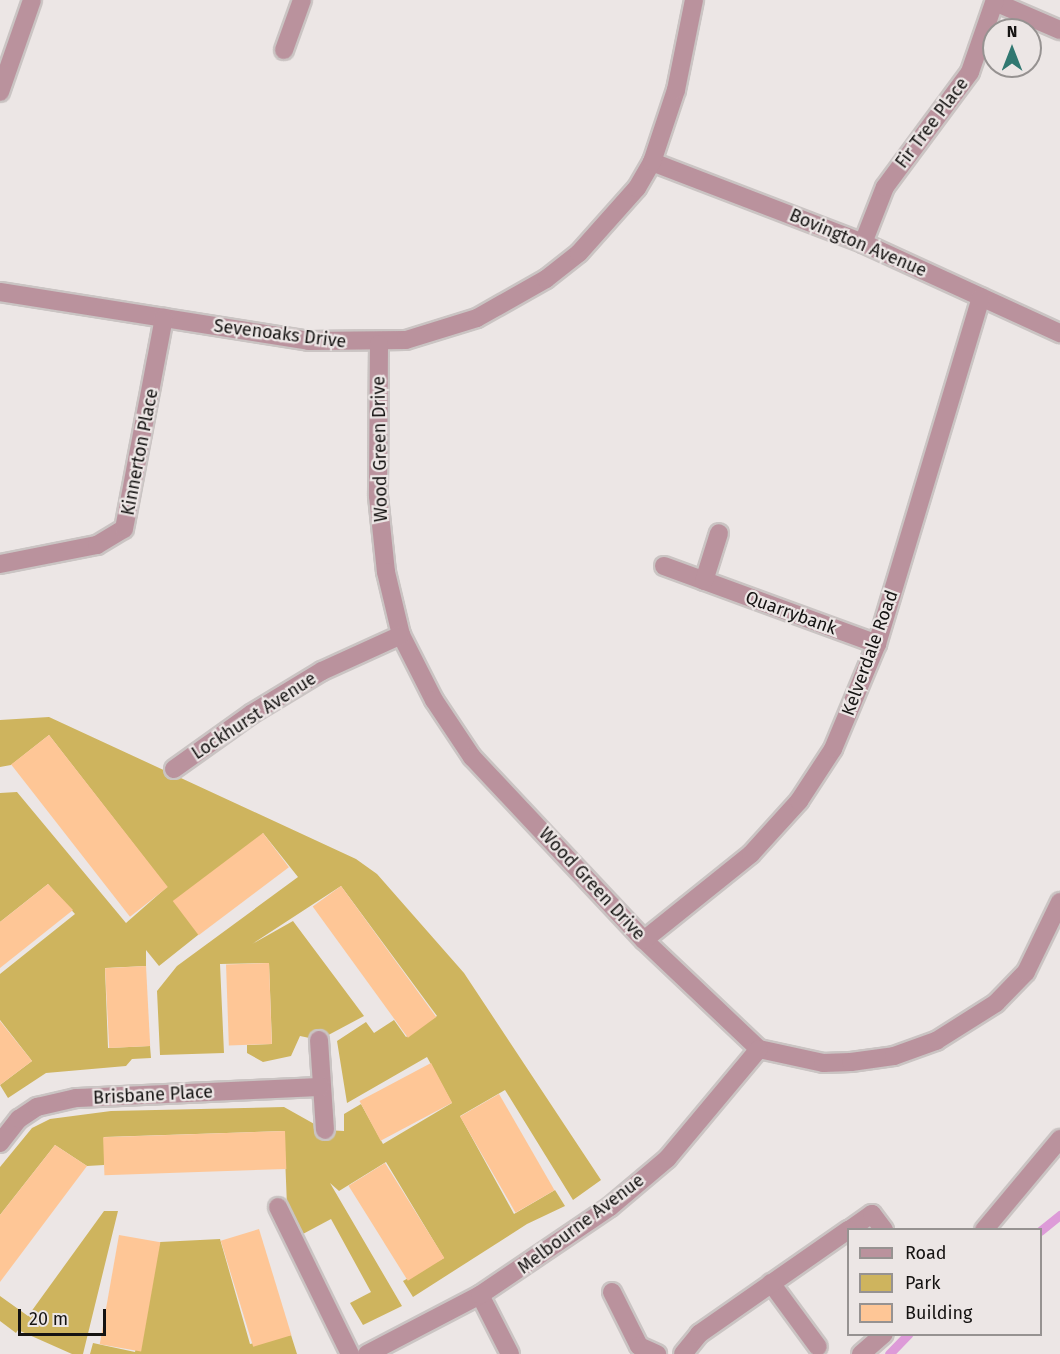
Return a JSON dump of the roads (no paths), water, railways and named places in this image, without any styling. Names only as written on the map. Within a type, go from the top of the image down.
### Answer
[{"type":"street","points":[[0,92],[32,0]]},
{"type":"street","points":[[284,50],[302,0]]},
{"type":"street","name":"Sevenoaks Drive","points":[[0,292],[309,341],[379,344],[441,331],[477,318],[546,279],[603,231],[652,162],[676,90],[694,0]]},
{"type":"street","points":[[995,1],[1060,30]]},
{"type":"street","name":"Fir Tree Place","points":[[863,243],[885,187],[970,72],[995,1]]},
{"type":"street","name":"Bovington Avenue","points":[[652,162],[863,243],[1060,333]]},
{"type":"street","name":"Kelverdale Road","points":[[644,940],[751,854],[799,801],[833,749],[877,644],[981,297]]},
{"type":"street","name":"Kinnerton Place","points":[[0,564],[97,545],[124,529],[164,318]]},
{"type":"street","name":"Wood Green Drive","points":[[379,344],[378,496],[386,572],[401,635],[434,700],[472,757],[644,940],[759,1049]]},
{"type":"street","points":[[704,581],[719,533]]},
{"type":"street","name":"Quarrybank","points":[[664,566],[877,644]]},
{"type":"street","name":"Lockhurst Avenue","points":[[174,769],[251,714],[312,677],[401,635]]},
{"type":"street","points":[[759,1049],[823,1063],[851,1062],[894,1056],[936,1041],[996,1003],[1026,972],[1060,902]]},
{"type":"street","points":[[319,1040],[325,1130]]},
{"type":"street","name":"Melbourne Avenue","points":[[367,1354],[480,1295],[555,1248],[667,1159],[759,1049]]},
{"type":"street","name":"Brisbane Place","points":[[0,1143],[19,1119],[37,1107],[76,1098],[321,1087]]},
{"type":"street","points":[[986,1228],[1060,1139]]},
{"type":"street","points":[[278,1208],[350,1354]]},
{"type":"street","points":[[852,1228],[872,1214],[882,1228]]},
{"type":"street","points":[[683,1354],[699,1334],[847,1231]]},
{"type":"street","points":[[771,1283],[818,1347]]},
{"type":"street","points":[[612,1292],[632,1350],[657,1354]]},
{"type":"street","points":[[480,1295],[510,1354]]},
{"type":"street","points":[[861,1354],[883,1336]]},
{"type":"waterway","points":[[1042,1229],[1060,1215]]},
{"type":"waterway","points":[[889,1354],[906,1336]]}]
